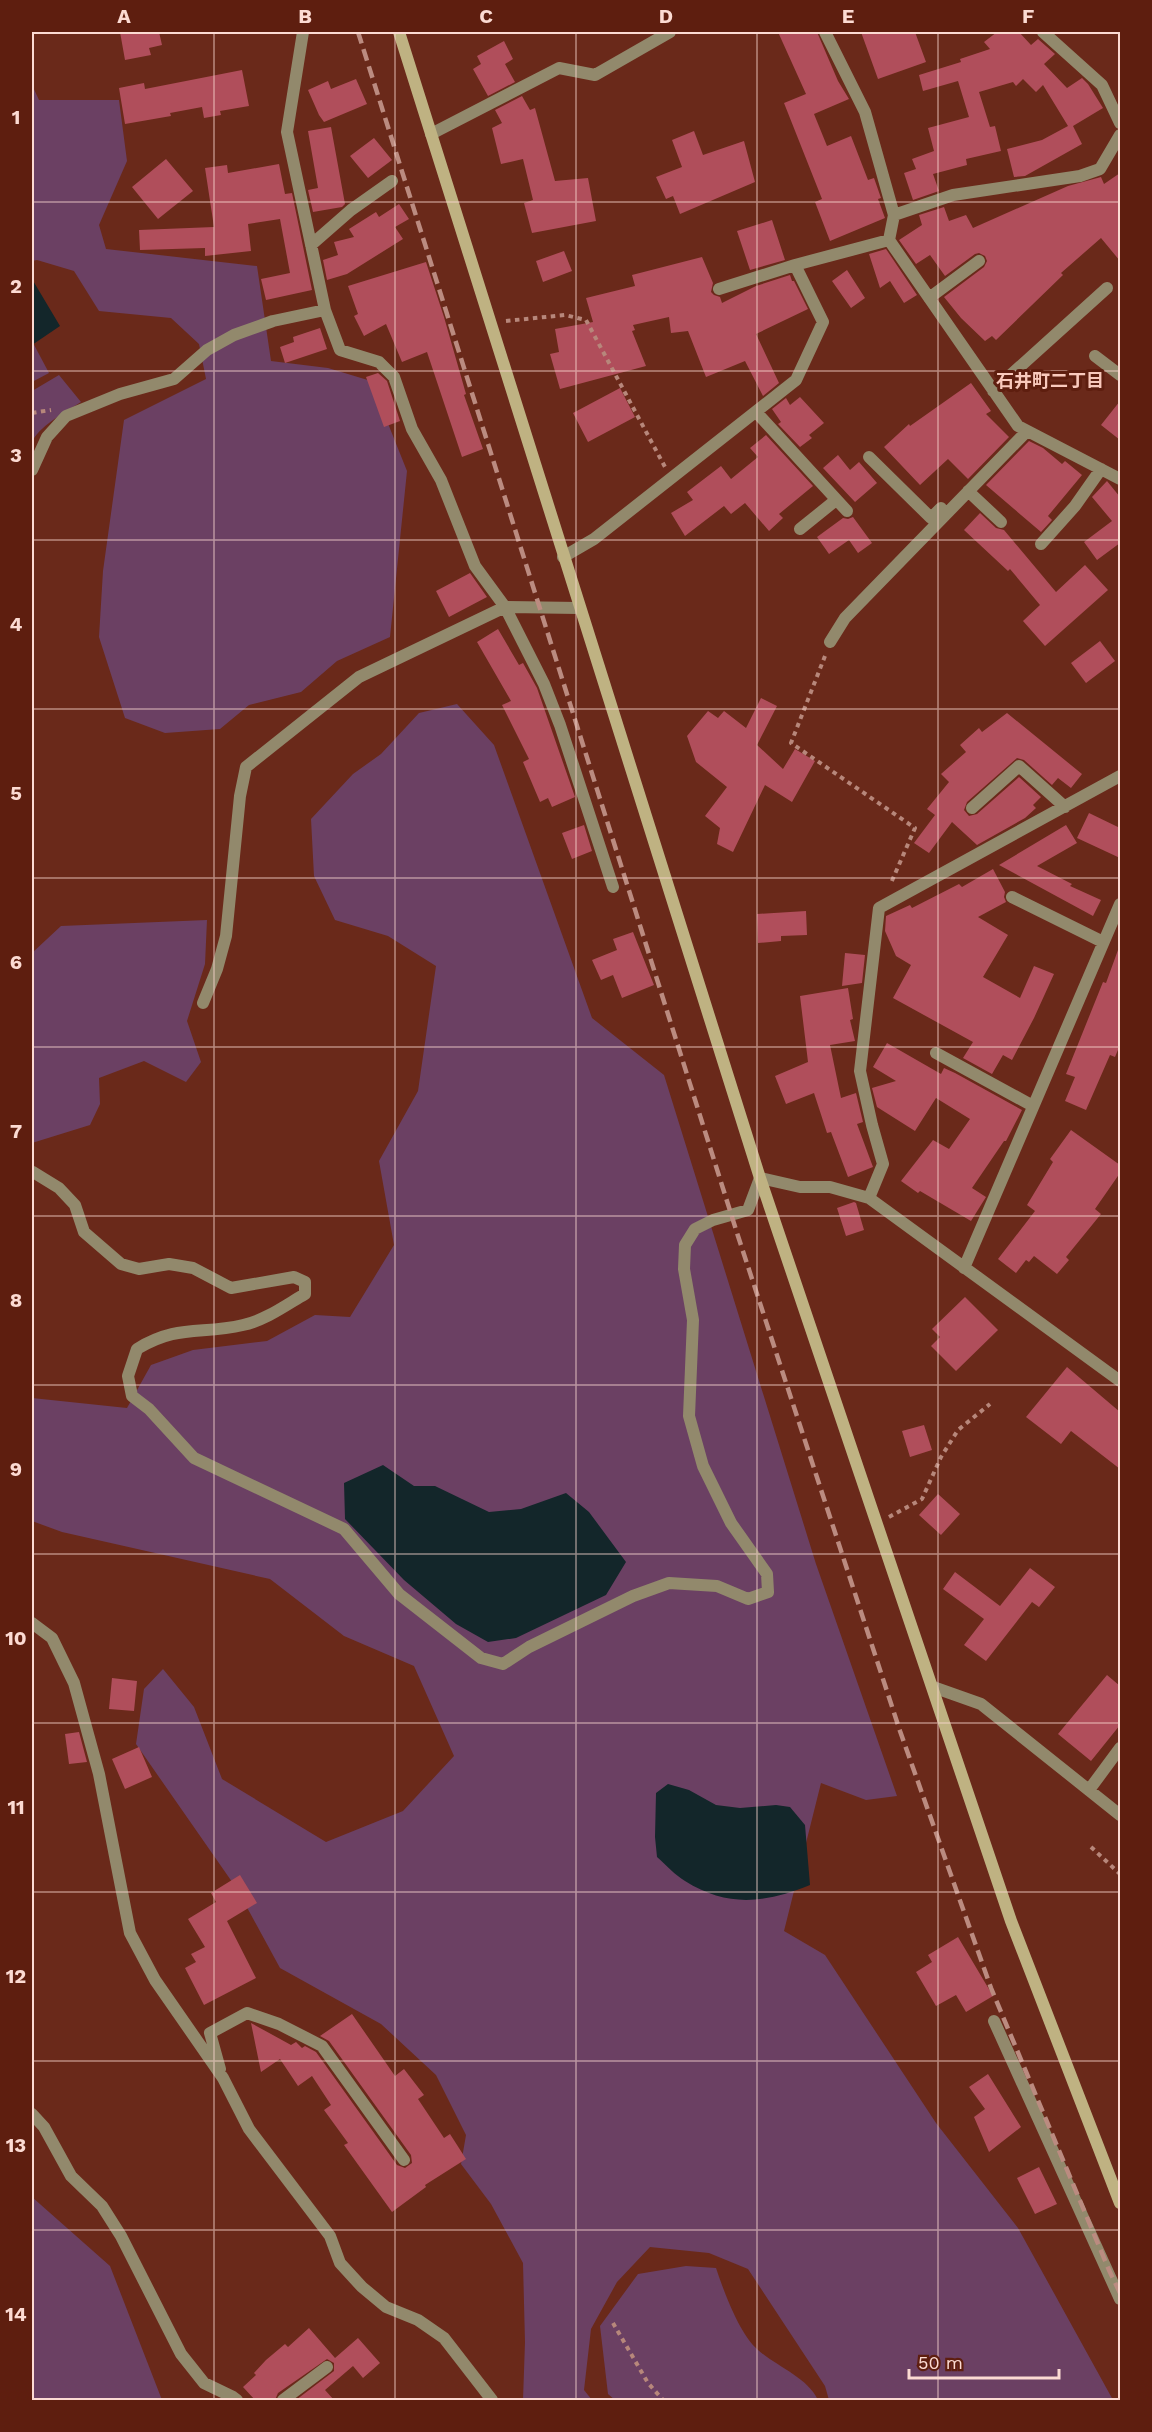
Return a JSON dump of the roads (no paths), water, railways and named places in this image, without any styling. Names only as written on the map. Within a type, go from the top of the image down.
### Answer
[{"type":"street","points":[[303,32],[287,132],[325,310],[339,350],[379,362],[394,377],[412,429],[441,480],[475,566],[505,608],[544,684],[560,724],[614,887]]},
{"type":"street","points":[[399,32],[760,1178],[1011,1921],[1120,2203]]},
{"type":"street","points":[[431,134],[559,68],[594,75],[670,32]]},
{"type":"street","points":[[825,32],[864,112],[894,215],[889,240],[1018,426],[1120,479]]},
{"type":"street","points":[[1043,32],[1102,85],[1120,123]]},
{"type":"street","points":[[894,215],[953,195],[1080,176],[1100,169],[1120,135]]},
{"type":"street","points":[[311,245],[351,210],[392,181]]},
{"type":"street","points":[[719,289],[795,265],[889,240]]},
{"type":"street","points":[[929,298],[979,261]]},
{"type":"street","points":[[563,557],[594,539],[796,380],[823,322],[795,265]]},
{"type":"street","points":[[993,391],[1107,288]]},
{"type":"street","points":[[32,470],[47,437],[66,416],[120,394],[174,379],[207,350],[234,335],[273,321],[325,310]]},
{"type":"street","points":[[1095,356],[1120,375]]},
{"type":"street","points":[[757,412],[847,511]]},
{"type":"street","points":[[830,642],[844,618],[1027,431]]},
{"type":"street","points":[[868,458],[931,518],[956,493],[964,495],[1001,522]]},
{"type":"street","points":[[1041,544],[1075,506],[1101,469]]},
{"type":"street","points":[[800,529],[836,500]]},
{"type":"street","points":[[203,1003],[217,969],[226,936],[240,796],[246,767],[359,677],[505,608],[579,608]]},
{"type":"street","points":[[972,808],[1019,766],[1065,807]]},
{"type":"street","points":[[869,1198],[883,1164],[861,1071],[879,908],[1120,776]]},
{"type":"street","points":[[1012,897],[1103,942]]},
{"type":"street","points":[[964,1268],[1120,904]]},
{"type":"street","points":[[936,1053],[1033,1106]]},
{"type":"street","points":[[33,1172],[59,1188],[75,1204],[84,1232],[121,1264],[139,1269],[169,1264],[193,1268],[231,1288],[294,1278],[305,1282],[305,1294],[267,1316],[245,1325],[218,1329],[181,1330],[156,1337],[137,1349],[128,1376],[132,1396],[149,1409],[194,1458],[344,1529],[399,1594],[481,1658],[503,1664],[529,1647],[633,1596],[669,1583],[717,1586],[748,1599],[768,1593],[767,1574],[731,1523],[703,1466],[689,1416],[693,1320],[684,1269],[685,1245],[695,1229],[713,1220],[748,1210],[760,1178]]},
{"type":"street","points":[[760,1178],[800,1187],[830,1187],[869,1198],[1120,1381]]},
{"type":"street","points":[[32,1623],[52,1638],[74,1683],[99,1774],[130,1933],[155,1980],[223,2078],[249,2129],[330,2236],[340,2263],[362,2287],[386,2307],[418,2320],[444,2338],[492,2400]]},
{"type":"street","points":[[933,1687],[981,1704],[1120,1815]]},
{"type":"street","points":[[1089,1790],[1120,1748]]},
{"type":"street","points":[[223,2078],[210,2033],[247,2013],[279,2024],[322,2046],[404,2160]]},
{"type":"street","points":[[994,2021],[1120,2300]]},
{"type":"street","points":[[32,2114],[44,2127],[71,2176],[102,2206],[112,2221],[181,2354],[204,2383],[237,2400]]},
{"type":"street","points":[[283,2400],[327,2367]]},
{"type":"water","points":[[32,279],[60,326],[32,345]]},
{"type":"water","points":[[383,1465],[414,1486],[435,1486],[489,1512],[521,1509],[566,1493],[589,1512],[626,1562],[606,1595],[516,1638],[488,1642],[456,1624],[404,1580],[345,1519],[344,1483]]},
{"type":"water","points":[[668,1784],[689,1790],[716,1805],[740,1808],[776,1805],[790,1807],[805,1825],[810,1885],[778,1896],[747,1900],[716,1896],[681,1879],[657,1857],[656,1793]]},
{"type":"railway","points":[[358,32],[738,1236],[900,1731],[991,1988],[1120,2293]]},
{"type":"district","name":"石井町二丁目","points":[[1050,380]]}]
